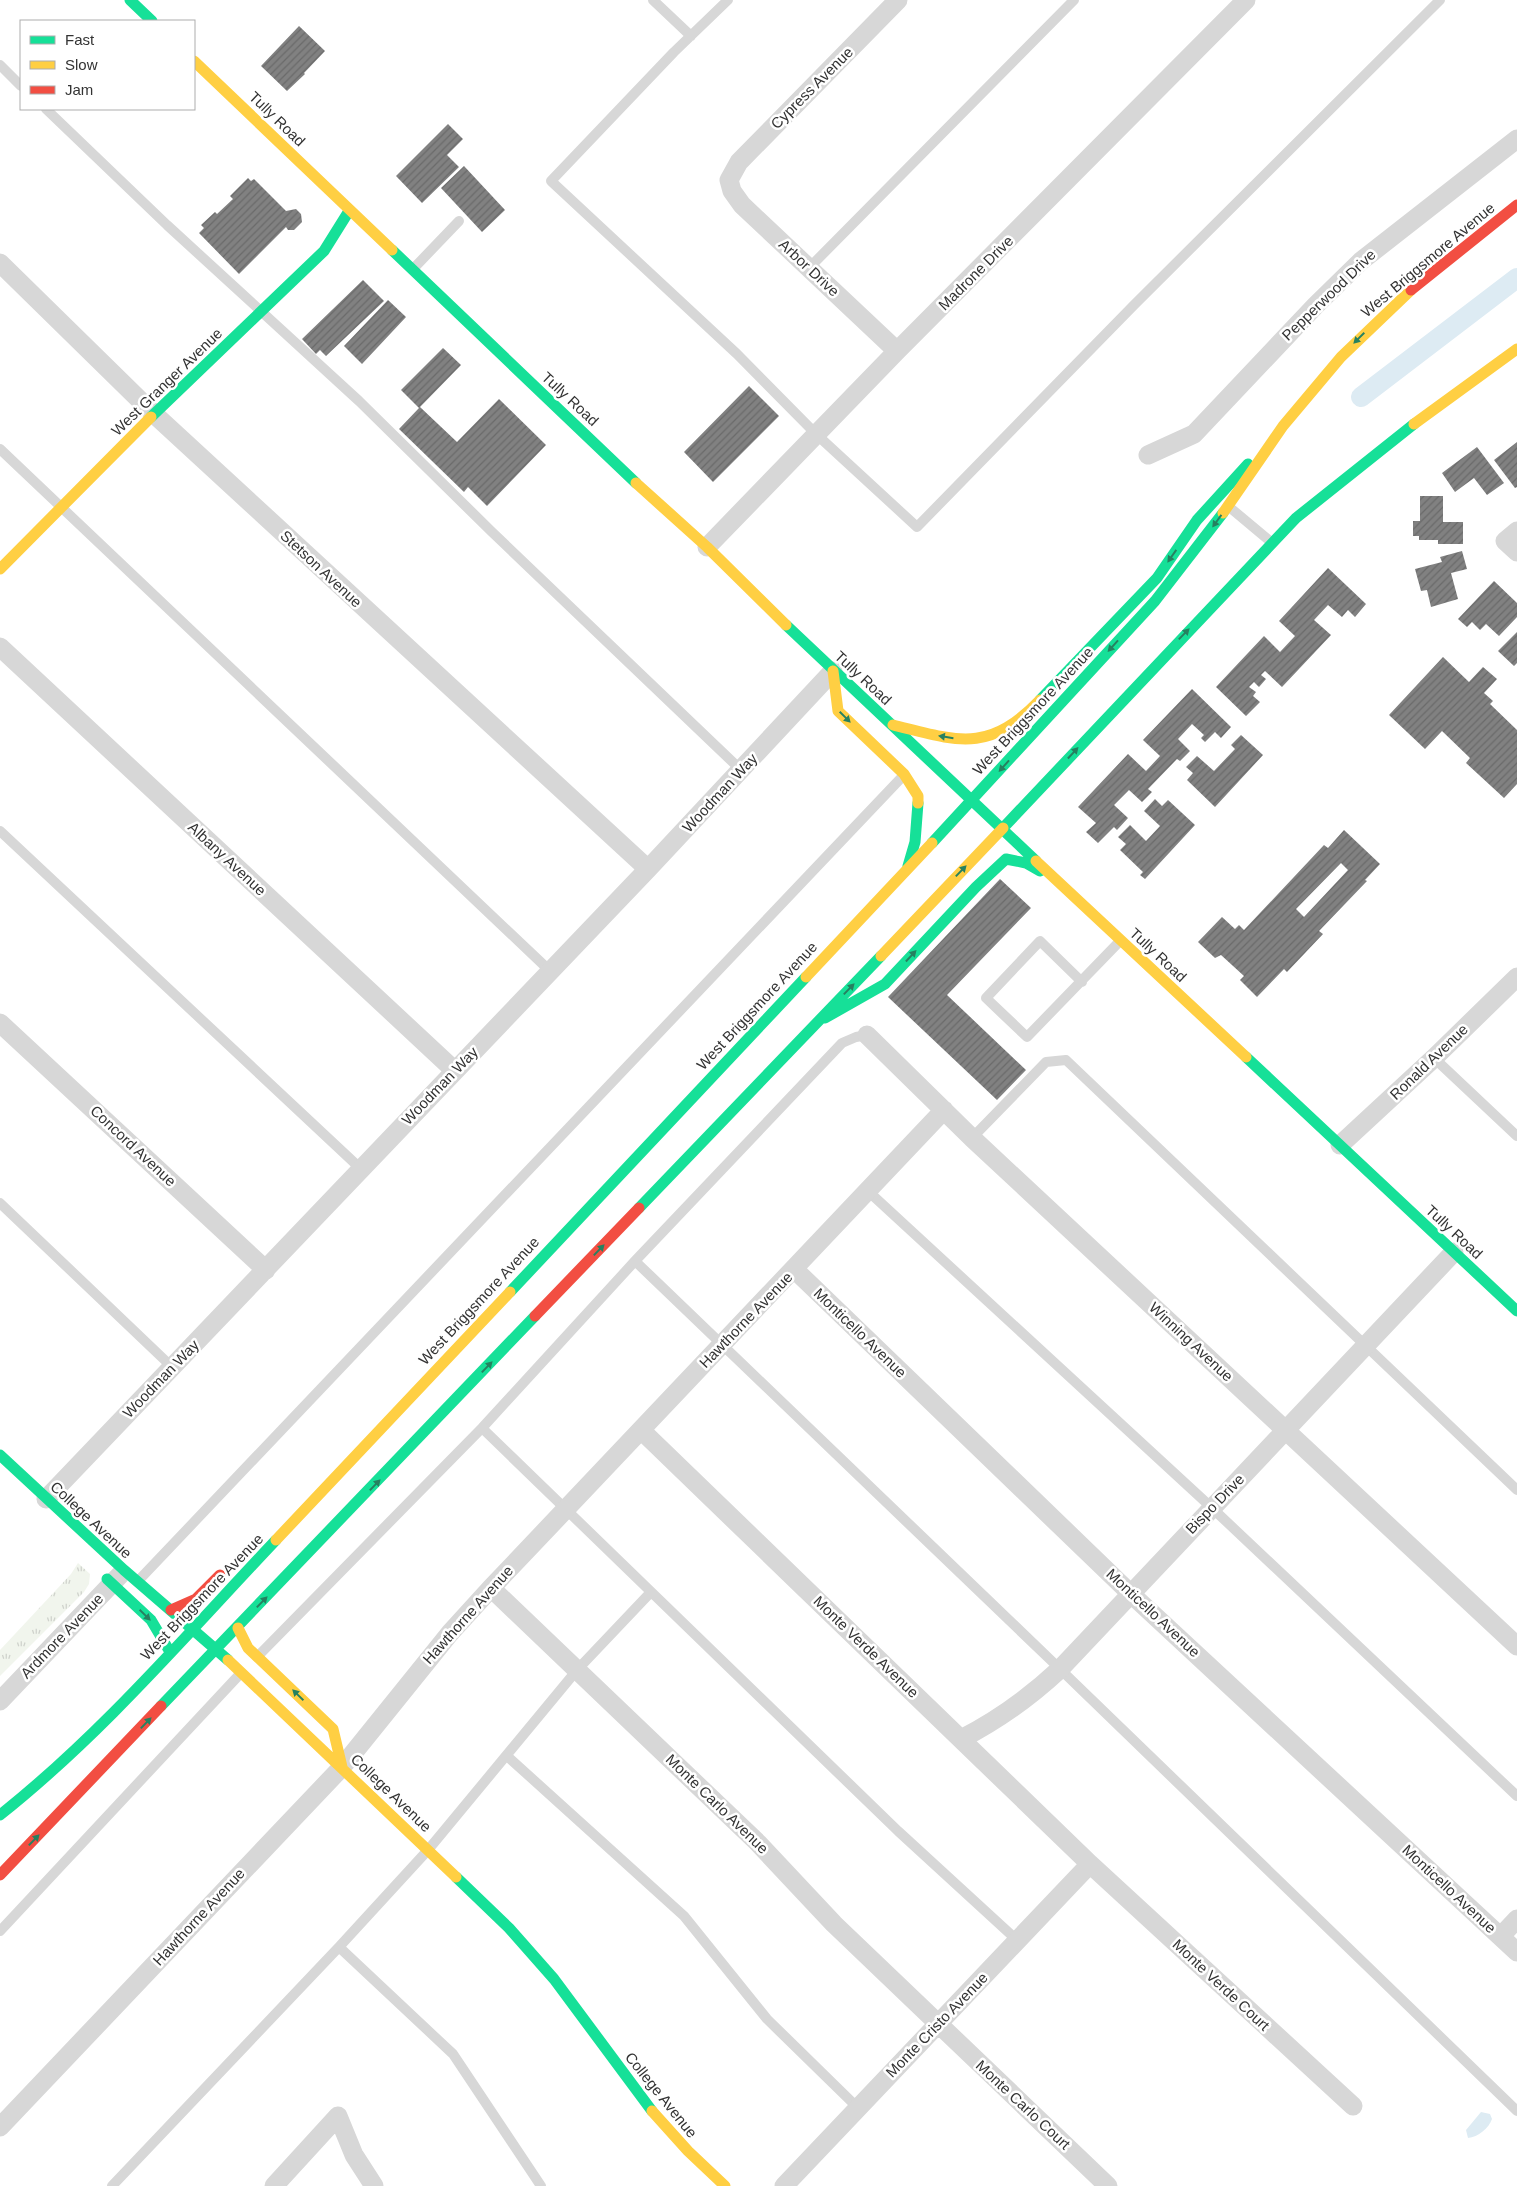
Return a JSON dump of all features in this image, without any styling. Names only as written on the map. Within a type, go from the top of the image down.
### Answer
[{"type":"main road","points":[[130,0],[151,20]]},
{"type":"main road","name":"Tully Road","points":[[195,62],[635,482],[707,547],[833,671],[1517,1311]]},
{"type":"main road","name":"West Briggsmore Avenue","points":[[0,1815],[41,1781],[105,1720],[971,801],[1155,601],[1189,560],[1308,393],[1369,328],[1402,297],[1517,205]]},
{"type":"main road","name":"West Granger Avenue","points":[[0,569],[154,414],[324,251],[349,211]]},
{"type":"main road","points":[[0,1875],[1002,829],[1272,542],[1296,518],[1346,476],[1517,350]]},
{"type":"main road","points":[[891,725],[946,738],[972,740],[991,735],[1022,719],[1157,578],[1197,520],[1225,486],[1251,462],[1283,426]]},
{"type":"main road","points":[[833,671],[838,712],[904,774],[918,796],[915,842],[908,868]]},
{"type":"main road","points":[[815,1024],[885,984],[976,887],[1006,859],[1026,863],[1055,879]]},
{"type":"main road","points":[[346,1447],[393,1415]]},
{"type":"main road","name":"College Avenue","points":[[0,1454],[48,1508],[125,1578],[171,1610],[217,1650],[342,1767],[528,1948],[663,2125],[688,2152],[725,2186]]},
{"type":"main road","points":[[171,1610],[196,1599],[228,1567]]},
{"type":"main road","points":[[98,1569],[125,1578],[170,1652]]},
{"type":"main road","points":[[238,1628],[244,1641],[258,1657],[333,1729],[342,1767]]},
{"type":"street","name":"Cypress Avenue","points":[[729,180],[739,162],[898,0]]},
{"type":"street","name":"Madrone Drive","points":[[707,547],[897,351],[1246,0]]},
{"type":"street","name":"Pepperwood Drive","points":[[1148,455],[1194,434],[1316,305],[1361,261],[1517,138]]},
{"type":"street","name":"Arbor Drive","points":[[729,180],[732,191],[742,205],[897,351]]},
{"type":"street","name":"Stetson Avenue","points":[[0,263],[154,414],[648,869]]},
{"type":"street","points":[[1517,531],[1505,541],[1517,552]]},
{"type":"street","name":"Albany Avenue","points":[[0,647],[454,1070]]},
{"type":"street","name":"Woodman Way","points":[[48,1508],[172,1367],[648,869],[833,671]]},
{"type":"street","name":"Ronald Avenue","points":[[1340,1145],[1516,980]]},
{"type":"street","name":"Concord Avenue","points":[[0,1023],[266,1270]]},
{"type":"street","name":"Winning Avenue","points":[[867,1035],[972,1138],[1517,1646]]},
{"type":"street","name":"Hawthorne Avenue","points":[[0,2127],[342,1767],[450,1633],[491,1588],[869,1192],[944,1110]]},
{"type":"street","name":"Bispo Drive","points":[[961,1739],[1001,1718],[1028,1698],[1060,1669],[1212,1507],[1287,1431],[1454,1252]]},
{"type":"street","name":"Monticello Avenue","points":[[794,1269],[1130,1593],[1517,1952]]},
{"type":"street","name":"Monte Verde Avenue","points":[[641,1430],[1090,1864]]},
{"type":"street","name":"Ardmore Avenue","points":[[1,1697],[125,1578]]},
{"type":"street","name":"Monte Carlo Avenue","points":[[491,1588],[758,1843],[834,1924],[938,2025]]},
{"type":"street","points":[[333,1729],[350,1738],[367,1734]]},
{"type":"street","name":"Monte Cristo Avenue","points":[[784,2186],[1090,1864]]},
{"type":"street","name":"Monte Verde Court","points":[[1090,1864],[1352,2106]]},
{"type":"street","points":[[1500,1936],[1517,1919]]},
{"type":"street","name":"Monte Carlo Court","points":[[938,2025],[1108,2186]]},
{"type":"street","points":[[274,2186],[338,2116],[354,2155],[374,2186]]},
{"type":"lane","points":[[653,0],[691,36]]},
{"type":"lane","points":[[728,0],[551,181],[737,354],[816,434],[917,527],[1134,305],[1440,0]]},
{"type":"lane","points":[[809,268],[1074,0]]},
{"type":"lane","points":[[0,65],[20,85]]},
{"type":"lane","points":[[47,110],[261,312],[359,401],[499,539],[741,770]]},
{"type":"lane","points":[[412,270],[459,221]]},
{"type":"lane","points":[[0,449],[550,971]]},
{"type":"lane","points":[[1228,506],[1272,542]]},
{"type":"lane","points":[[125,1578],[904,774]]},
{"type":"lane","points":[[0,831],[361,1169]]},
{"type":"lane","points":[[1082,982],[1040,941],[986,998],[1027,1037],[1082,982],[1121,941]]},
{"type":"lane","points":[[0,1931],[242,1673],[482,1428],[634,1262],[842,1043],[856,1036],[867,1035]]},
{"type":"lane","points":[[1434,1058],[1517,1136]]},
{"type":"lane","points":[[972,1138],[1046,1062],[1066,1060],[1517,1490]]},
{"type":"lane","points":[[869,1192],[1212,1507],[1517,1796]]},
{"type":"lane","points":[[0,1203],[172,1367]]},
{"type":"lane","points":[[634,1262],[1060,1669],[1517,2111]]},
{"type":"lane","points":[[482,1428],[898,1831],[1018,1941]]},
{"type":"lane","points":[[112,2186],[339,1947],[428,1850],[577,1670],[651,1592]]},
{"type":"lane","points":[[507,1756],[684,1916],[767,2019],[858,2108]]},
{"type":"lane","points":[[339,1947],[454,2054],[541,2186]]},
{"type":"green space","points":[[78,1563],[90,1574],[89,1584],[84,1592],[0,1676],[0,1650],[71,1574]]},
{"type":"shaded area","points":[[1481,2112],[1490,2114],[1491,2122],[1479,2134],[1468,2138],[1466,2130]]},
{"type":"building","points":[[299,26],[325,51],[287,91],[261,66]]},
{"type":"building","points":[[448,124],[463,139],[447,155],[459,167],[422,203],[396,176]]},
{"type":"building","points":[[464,166],[505,210],[482,232],[441,188]]},
{"type":"building","points":[[248,178],[251,181],[254,179],[286,211],[296,209],[301,214],[302,222],[294,230],[288,230],[286,227],[239,274],[199,233],[204,228],[201,225],[215,212],[217,214],[233,199],[230,196]]},
{"type":"building","points":[[363,280],[384,301],[326,356],[320,350],[316,354],[302,339]]},
{"type":"building","points":[[388,300],[406,317],[362,364],[344,346]]},
{"type":"building","points":[[443,348],[461,365],[420,407],[457,442],[499,399],[546,445],[487,506],[468,487],[464,492],[399,429],[419,408],[401,390]]},
{"type":"building","points":[[749,386],[779,416],[713,482],[684,452]]},
{"type":"building","points":[[1517,442],[1517,487],[1515,488],[1494,460]]},
{"type":"building","points":[[1477,447],[1504,483],[1487,495],[1474,478],[1455,492],[1442,473]]},
{"type":"building","points":[[1420,496],[1443,496],[1443,522],[1463,522],[1463,544],[1438,544],[1438,540],[1419,540],[1419,536],[1413,536],[1413,521],[1420,521]]},
{"type":"building","points":[[1462,551],[1467,569],[1451,573],[1458,599],[1431,607],[1427,590],[1421,591],[1415,569],[1442,562],[1440,557]]},
{"type":"building","points":[[1328,568],[1366,604],[1355,617],[1348,610],[1342,617],[1328,605],[1314,620],[1331,635],[1282,687],[1265,671],[1261,675],[1266,679],[1259,687],[1254,682],[1249,687],[1256,692],[1253,696],[1260,702],[1246,716],[1216,687],[1264,636],[1280,652],[1295,636],[1279,621]]},
{"type":"building","points":[[1494,581],[1517,603],[1517,617],[1499,636],[1486,624],[1480,630],[1472,622],[1467,627],[1458,619]]},
{"type":"building","points":[[1517,632],[1517,663],[1514,666],[1498,651]]},
{"type":"building","points":[[1443,657],[1469,682],[1483,667],[1497,679],[1484,693],[1493,701],[1490,704],[1517,730],[1517,784],[1504,798],[1466,763],[1470,758],[1442,731],[1425,749],[1389,715]]},
{"type":"building","points":[[1192,689],[1231,727],[1221,738],[1215,732],[1205,742],[1201,738],[1204,735],[1192,724],[1178,739],[1190,751],[1180,761],[1177,759],[1148,789],[1152,792],[1142,802],[1129,790],[1114,805],[1128,818],[1117,830],[1114,827],[1098,843],[1086,832],[1096,823],[1078,807],[1128,754],[1146,771],[1160,756],[1143,740]]},
{"type":"building","points":[[1241,735],[1263,755],[1215,807],[1187,780],[1193,773],[1186,767],[1197,756],[1214,771],[1235,749],[1231,745]]},
{"type":"building","points":[[1155,799],[1162,806],[1168,800],[1195,825],[1145,879],[1140,875],[1143,872],[1120,850],[1126,844],[1118,837],[1130,825],[1146,841],[1160,826],[1144,811]]},
{"type":"building","points":[[1344,830],[1380,864],[1365,880],[1367,881],[1319,931],[1323,934],[1287,972],[1284,969],[1257,997],[1240,980],[1244,976],[1221,955],[1215,958],[1198,942],[1222,917],[1235,929],[1239,925],[1244,930],[1324,845],[1328,848]],"holes":[[[1341,863],[1348,870],[1304,917],[1296,909]]]},
{"type":"building","points":[[1000,879],[1031,908],[947,995],[1026,1070],[997,1100],[888,997]]},
{"type":"waterway","points":[[1361,397],[1517,278]]},
{"type":"traffic: fast","points":[[130,0],[151,20]]},
{"type":"traffic: fast","points":[[151,417],[324,251],[349,211]]},
{"type":"traffic: fast","points":[[392,250],[636,483]]},
{"type":"traffic: fast","points":[[1003,828],[1296,518],[1414,424]]},
{"type":"traffic: fast","points":[[1040,700],[1157,578],[1197,520],[1248,464]]},
{"type":"traffic: fast","points":[[932,843],[1155,601],[1223,513]]},
{"type":"traffic: fast","points":[[786,625],[1036,861]]},
{"type":"traffic: fast","points":[[908,866],[915,842],[918,803]]},
{"type":"traffic: fast","points":[[825,1018],[885,984],[976,887],[1006,859],[1026,863],[1040,871]]},
{"type":"traffic: fast","points":[[639,1208],[881,956]]},
{"type":"traffic: fast","points":[[510,1292],[806,977]]},
{"type":"traffic: fast","points":[[1246,1057],[1517,1311]]},
{"type":"traffic: fast","points":[[161,1706],[535,1316]]},
{"type":"traffic: fast","points":[[0,1455],[124,1570],[228,1660]]},
{"type":"traffic: fast","points":[[0,1815],[74,1751],[109,1717],[276,1540]]},
{"type":"traffic: fast","points":[[107,1579],[151,1620],[170,1652]]},
{"type":"traffic: fast","points":[[456,1877],[509,1928],[554,1979],[652,2111]]},
{"type":"traffic: slow","points":[[195,62],[392,250]]},
{"type":"traffic: slow","points":[[1223,513],[1283,426],[1341,357],[1411,290]]},
{"type":"traffic: slow","points":[[1414,424],[1517,349]]},
{"type":"traffic: slow","points":[[0,569],[151,417]]},
{"type":"traffic: slow","points":[[636,483],[707,547],[786,625]]},
{"type":"traffic: slow","points":[[833,671],[838,711],[904,774],[918,796],[918,803]]},
{"type":"traffic: slow","points":[[893,725],[936,735],[971,739],[988,736],[1004,729],[1040,700]]},
{"type":"traffic: slow","points":[[881,956],[1003,828]]},
{"type":"traffic: slow","points":[[806,977],[932,843]]},
{"type":"traffic: slow","points":[[1036,861],[1246,1057]]},
{"type":"traffic: slow","points":[[276,1540],[510,1292]]},
{"type":"traffic: slow","points":[[238,1628],[248,1648],[333,1729],[342,1767]]},
{"type":"traffic: slow","points":[[228,1660],[456,1877]]},
{"type":"traffic: slow","points":[[652,2111],[688,2151],[725,2186]]},
{"type":"traffic: jam","points":[[1411,290],[1517,205]]},
{"type":"traffic: jam","points":[[535,1316],[639,1208]]},
{"type":"traffic: jam","points":[[171,1610],[196,1599],[220,1575]]},
{"type":"traffic: jam","points":[[0,1875],[161,1706]]}]
